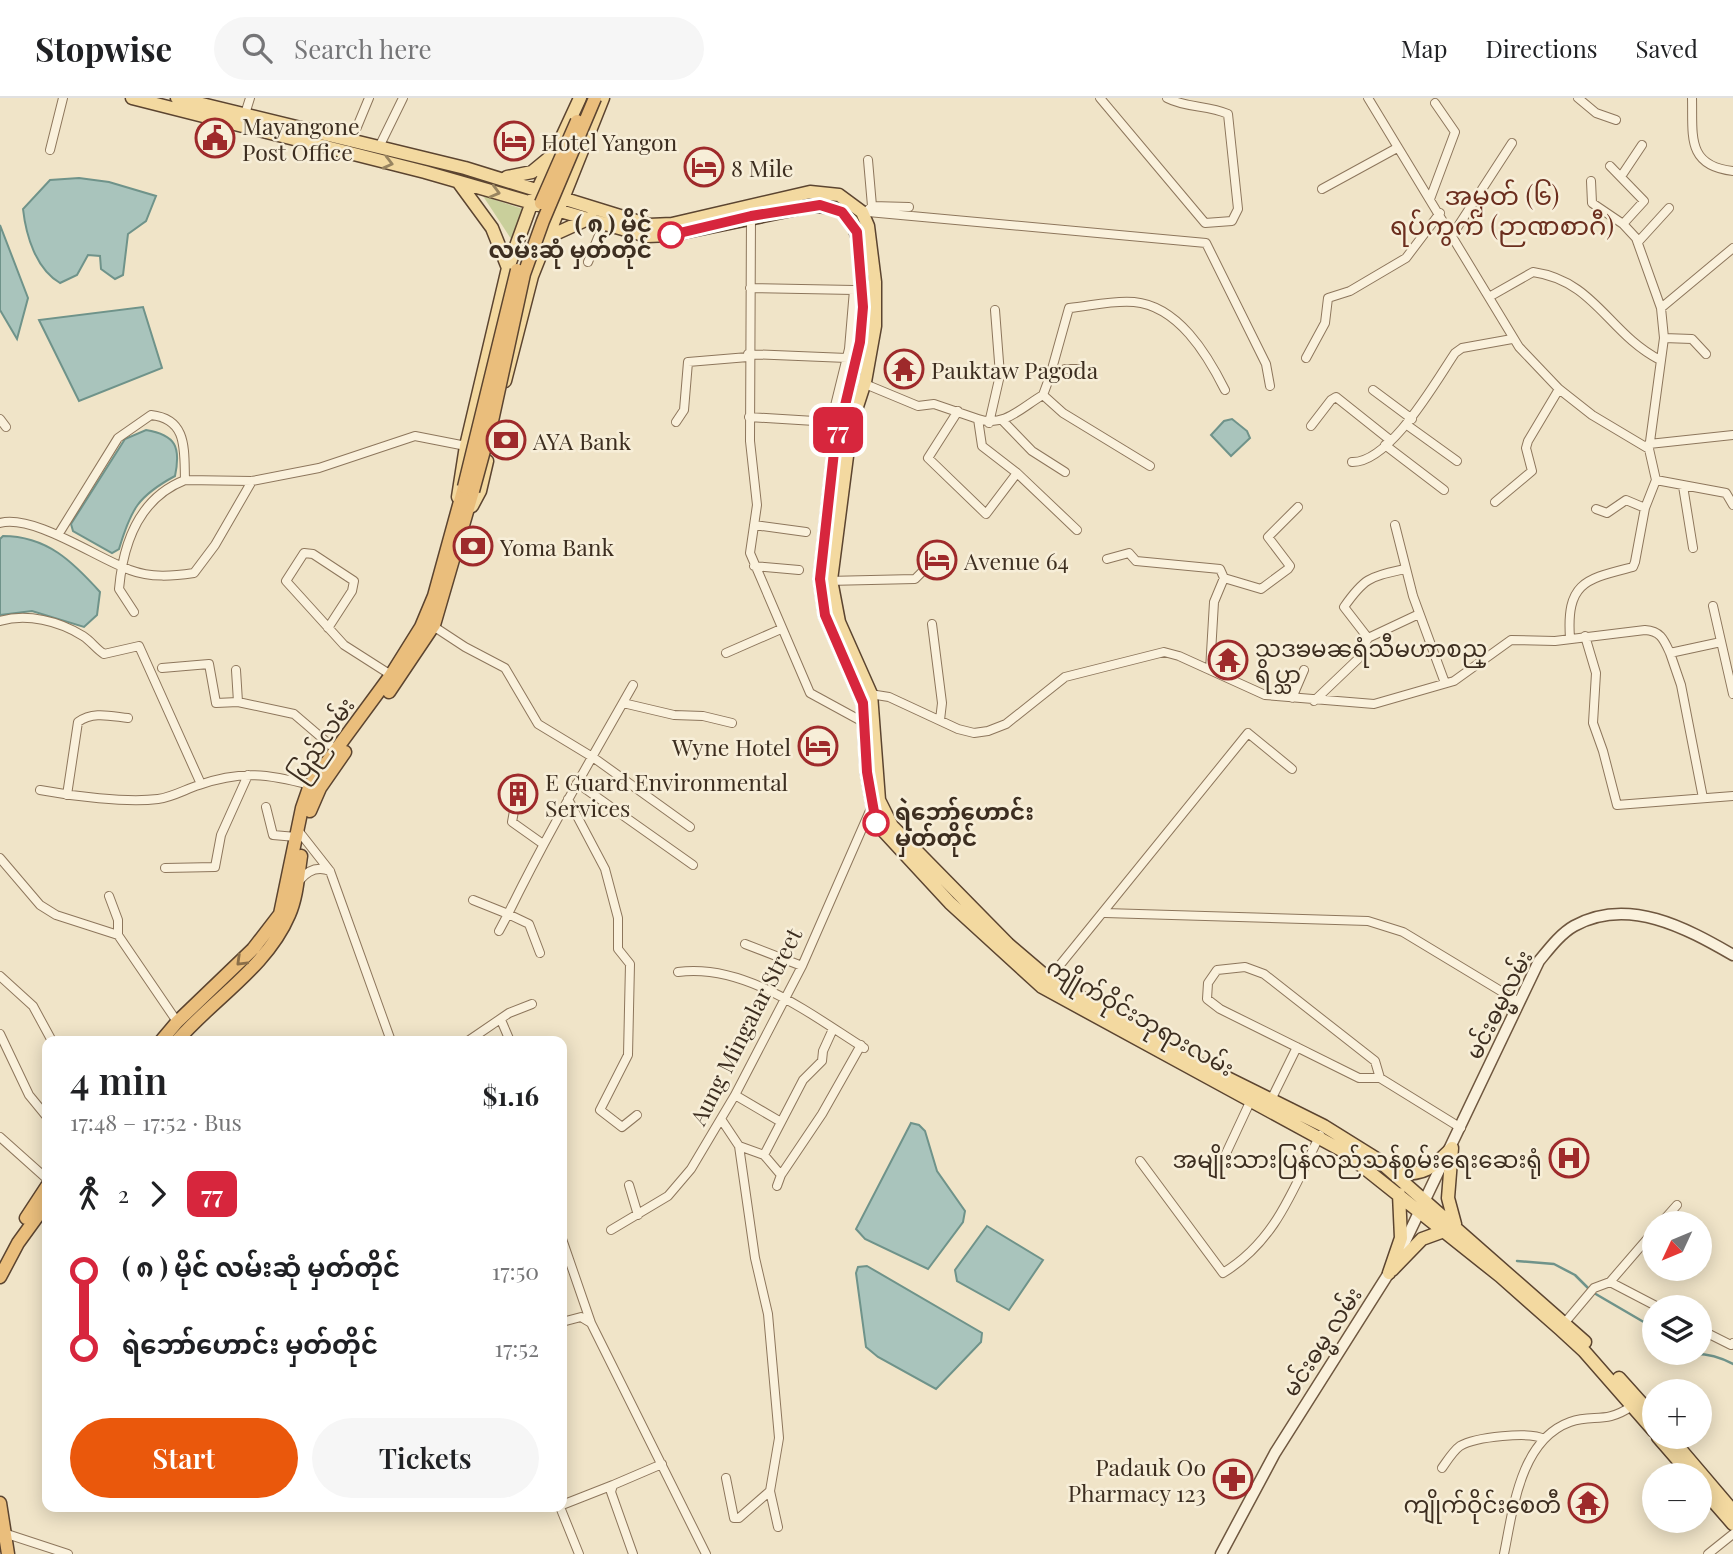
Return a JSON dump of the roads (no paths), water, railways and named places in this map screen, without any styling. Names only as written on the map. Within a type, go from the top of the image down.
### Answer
[{"type":"highway","name":"ပြည်လမ်း","points":[[180,1032],[261,959],[288,918],[297,883],[299,835],[320,788],[429,623],[462,516],[516,274],[535,218],[587,98]]},
{"type":"highway","name":"ပြည်လမ်း","points":[[468,489],[498,397],[524,274],[543,220],[595,98]]},
{"type":"highway","name":"ပြည်လမ်း","points":[[180,1032],[273,926],[284,903],[310,785],[429,623]]},
{"type":"highway","points":[[0,1259],[42,1194]]},
{"type":"highway","points":[[0,1277],[18,1243],[42,1210]]},
{"type":"highway","points":[[0,1503],[2,1532],[8,1554]]},
{"type":"main road","points":[[132,98],[245,114],[286,130],[380,145],[538,188],[649,225],[672,224],[810,192],[839,195],[867,210],[872,244],[875,326],[859,380],[840,423],[837,483],[826,581],[866,695],[876,803]]},
{"type":"main road","name":"ပြည်လမ်း","points":[[462,516],[459,482],[508,268],[532,202],[580,98]]},
{"type":"main road","points":[[557,210],[603,98]]},
{"type":"main road","points":[[181,103],[286,130],[459,183],[647,236],[671,235],[751,216],[820,205],[830,206],[852,221],[859,243],[863,307],[859,380]]},
{"type":"main road","points":[[501,178],[532,172],[554,153]]},
{"type":"main road","points":[[571,174],[573,186],[587,205]]},
{"type":"main road","points":[[459,183],[492,228],[508,268]]},
{"type":"main road","name":"ပြည်လမ်း","points":[[462,516],[480,491],[532,276],[557,210]]},
{"type":"main road","points":[[546,238],[590,218]]},
{"type":"main road","name":"ကျိုက်ဝိုင်းဘုရားလမ်း","points":[[866,695],[865,723],[876,803],[876,823],[915,859],[1006,956],[1046,983],[1251,1102],[1269,1105]]},
{"type":"main road","name":"မင်းဓမ္မလမ်း","points":[[1452,1148],[1539,961],[1573,926],[1595,918],[1630,915],[1670,922],[1733,955]]},
{"type":"main road","name":"ကျိုက်ဝိုင်းဘုရားလမ်း","points":[[1046,983],[1067,991],[1269,1105],[1355,1144],[1395,1174],[1424,1207],[1563,1325],[1642,1406]]},
{"type":"main road","name":"ကျိုက်ဝိုင်းဘုရားလမ်း","points":[[1322,1131],[1399,1194],[1424,1207]]},
{"type":"main road","points":[[1395,1174],[1417,1175],[1428,1171],[1452,1148]]},
{"type":"main road","points":[[1389,1273],[1422,1239],[1450,1228],[1448,1198],[1452,1148]]},
{"type":"main road","name":"မင်းဓမ္မ လမ်း","points":[[1221,1554],[1275,1453],[1389,1273],[1452,1148]]},
{"type":"main road","points":[[1389,1273],[1401,1238],[1399,1194]]},
{"type":"main road","name":"ကျိုက်ဝိုင်းဘုရားလမ်း","points":[[1563,1325],[1642,1418]]},
{"type":"main road","points":[[1668,1449],[1681,1463]]},
{"type":"main road","points":[[1680,1449],[1732,1508]]},
{"type":"main road","points":[[1712,1500],[1733,1524]]},
{"type":"street","points":[[50,150],[63,98]]},
{"type":"street","points":[[245,114],[250,98]]},
{"type":"street","points":[[352,139],[369,98]]},
{"type":"street","points":[[380,145],[403,98]]},
{"type":"street","points":[[1100,98],[1205,223],[1232,221],[1238,209],[1228,114],[1215,108],[1176,103],[1167,98]]},
{"type":"street","points":[[1368,98],[1453,234],[1512,339],[1559,389],[1592,415],[1649,446],[1733,435]]},
{"type":"street","points":[[1578,98],[1596,113],[1616,120]]},
{"type":"street","points":[[1692,98],[1692,140],[1698,154],[1717,169],[1733,171]]},
{"type":"street","points":[[1430,199],[1455,132],[1435,103]]},
{"type":"street","points":[[1453,234],[1512,143]]},
{"type":"street","points":[[1622,176],[1642,145]]},
{"type":"street","points":[[1322,189],[1397,148]]},
{"type":"street","points":[[867,210],[868,160]]},
{"type":"street","points":[[1610,166],[1644,201],[1623,224]]},
{"type":"street","points":[[1570,638],[1574,598],[1584,583],[1595,576],[1633,567],[1645,508],[1656,480],[1649,446],[1664,338],[1661,308],[1638,242],[1623,224],[1592,203],[1591,181]]},
{"type":"street","points":[[852,221],[867,210],[909,207]]},
{"type":"street","points":[[1638,242],[1670,208]]},
{"type":"street","points":[[867,210],[1206,243],[1266,365],[1270,386]]},
{"type":"street","points":[[1306,358],[1325,323],[1328,298],[1356,289],[1406,258],[1440,213]]},
{"type":"street","points":[[751,216],[748,356],[757,505],[750,553],[812,695],[865,723]]},
{"type":"street","points":[[588,262],[604,223]]},
{"type":"street","points":[[1661,308],[1733,247]]},
{"type":"street","points":[[508,268],[532,276]]},
{"type":"street","points":[[1489,297],[1532,272],[1559,278],[1587,294],[1626,338],[1660,360]]},
{"type":"street","points":[[750,288],[854,290],[848,358],[831,422],[750,417]]},
{"type":"street","points":[[859,380],[918,406],[934,404],[989,423],[1003,421],[1043,395],[1069,308],[1131,301],[1148,304],[1172,318],[1206,353],[1225,390]]},
{"type":"street","points":[[989,423],[1000,375],[995,310]]},
{"type":"street","points":[[1664,338],[1692,339],[1706,354]]},
{"type":"street","points":[[1352,462],[1365,460],[1409,422],[1455,353],[1462,348],[1512,339]]},
{"type":"street","points":[[676,422],[684,410],[688,362],[748,356],[848,358]]},
{"type":"street","points":[[1050,376],[1065,369],[1082,369]]},
{"type":"street","points":[[1495,502],[1532,471],[1526,448],[1528,441],[1559,389]]},
{"type":"street","points":[[1373,390],[1457,461]]},
{"type":"street","points":[[1043,395],[1063,413],[1150,466]]},
{"type":"street","points":[[1311,426],[1336,397],[1444,490]]},
{"type":"street","points":[[958,411],[929,458],[986,514],[1017,473]]},
{"type":"street","points":[[58,535],[118,438],[151,415],[167,416],[178,428],[185,480]]},
{"type":"street","points":[[0,419],[6,427]]},
{"type":"street","points":[[978,419],[982,446],[1017,473],[1077,530]]},
{"type":"street","points":[[1003,421],[1032,452],[1065,472]]},
{"type":"street","points":[[134,612],[119,589],[122,564],[133,527],[149,504],[175,484],[185,480],[252,481],[319,468],[415,436],[466,446]]},
{"type":"street","points":[[1656,480],[1730,491],[1733,505]]},
{"type":"street","points":[[0,523],[12,521],[58,535],[122,564],[128,570],[169,577],[194,573],[215,545],[252,481]]},
{"type":"street","points":[[1683,486],[1693,548]]},
{"type":"street","points":[[1596,509],[1607,513],[1626,500],[1645,508]]},
{"type":"street","points":[[1224,578],[1261,589],[1288,569],[1290,566],[1268,537],[1298,507]]},
{"type":"street","points":[[754,525],[806,532]]},
{"type":"street","points":[[1395,525],[1419,614],[1445,683]]},
{"type":"street","points":[[328,628],[352,590],[354,581],[313,554],[304,553],[286,582],[328,628],[344,645],[391,675]]},
{"type":"street","points":[[1107,559],[1129,553],[1136,561],[1220,569],[1224,578],[1214,602],[1210,670]]},
{"type":"street","points":[[826,581],[915,579],[937,557]]},
{"type":"street","points":[[754,566],[799,570]]},
{"type":"street","points":[[1368,638],[1344,607],[1361,583],[1371,577],[1405,569]]},
{"type":"street","points":[[1713,606],[1733,694]]},
{"type":"street","points":[[1314,701],[1357,659],[1368,638],[1419,614]]},
{"type":"street","points":[[0,621],[27,618],[45,620],[82,635],[104,654],[139,646],[201,784]]},
{"type":"street","points":[[429,623],[465,647],[500,664],[538,724],[594,758],[690,827]]},
{"type":"street","points":[[932,624],[942,703],[940,720]]},
{"type":"street","points":[[726,653],[781,629]]},
{"type":"street","points":[[866,695],[890,697],[974,733],[988,731],[1006,724],[1065,677],[1139,656],[1164,652],[1265,695],[1374,704],[1445,683],[1468,672],[1511,640],[1655,631],[1663,637],[1671,653],[1681,685],[1703,798]]},
{"type":"street","points":[[1585,636],[1596,673],[1592,723],[1603,751],[1617,805],[1733,796]]},
{"type":"street","points":[[1671,653],[1721,642]]},
{"type":"street","points":[[162,668],[209,664],[216,703],[238,702],[294,714],[336,750]]},
{"type":"street","points":[[236,670],[238,702]]},
{"type":"street","points":[[1292,698],[1304,670]]},
{"type":"street","points":[[499,931],[543,844],[633,685]]},
{"type":"street","points":[[623,703],[674,715],[703,716],[732,723]]},
{"type":"street","points":[[67,795],[78,722],[88,715],[128,718]]},
{"type":"street","points":[[1046,983],[1248,733],[1292,769]]},
{"type":"street","points":[[40,790],[67,795],[158,799],[201,784],[268,774],[310,785]]},
{"type":"street","points":[[165,868],[215,867],[221,835],[248,775]]},
{"type":"street","points":[[578,783],[693,865]]},
{"type":"street","points":[[568,799],[605,869],[618,918],[618,949],[630,964],[628,1055],[600,1110],[622,1127],[637,1115]]},
{"type":"street","name":"Aung Mingalar Street","points":[[611,1230],[668,1196],[691,1169],[735,1096],[802,966],[876,803]]},
{"type":"street","points":[[266,807],[273,835],[299,835],[330,871],[389,1036]]},
{"type":"street","points":[[514,811],[514,826],[543,844]]},
{"type":"street","points":[[0,858],[40,905],[56,915],[118,935]]},
{"type":"street","points":[[297,883],[306,873],[315,869],[330,871]]},
{"type":"street","points":[[109,896],[118,920],[118,935],[180,1032]]},
{"type":"street","points":[[473,900],[529,924],[540,953]]},
{"type":"street","points":[[1105,913],[1343,918],[1368,921],[1403,932],[1519,1002]]},
{"type":"street","points":[[746,944],[802,966]]},
{"type":"street","points":[[1380,1078],[1375,1061],[1264,974],[1245,967],[1217,970],[1208,983],[1207,999],[1220,1009],[1359,1078],[1380,1078],[1461,1128]]},
{"type":"street","points":[[678,972],[713,970],[784,998],[862,1046],[776,1186]]},
{"type":"street","points":[[0,976],[33,1006],[49,1036]]},
{"type":"street","points":[[476,1036],[509,1013],[532,1004]]},
{"type":"street","points":[[501,1020],[508,1036]]},
{"type":"street","points":[[764,1155],[803,1080],[822,1061],[823,1051],[833,1029]]},
{"type":"street","points":[[0,1034],[29,1095],[42,1111]]},
{"type":"street","points":[[1269,1105],[1297,1047]]},
{"type":"street","points":[[735,1096],[781,1122]]},
{"type":"street","points":[[1222,1162],[1251,1102]]},
{"type":"street","points":[[721,1119],[739,1146],[755,1258],[768,1314],[779,1438],[770,1490],[778,1527]]},
{"type":"street","points":[[1140,1161],[1223,1273],[1256,1250],[1268,1234],[1322,1131]]},
{"type":"street","points":[[0,1137],[42,1174]]},
{"type":"street","points":[[739,1146],[764,1155],[781,1175]]},
{"type":"street","points":[[628,1185],[638,1215]]},
{"type":"street","points":[[1671,1211],[1676,1205]]},
{"type":"street","points":[[1563,1325],[1594,1288],[1610,1282],[1642,1245]]},
{"type":"street","points":[[567,1253],[591,1323],[706,1554]]},
{"type":"street","points":[[1610,1282],[1642,1299]]},
{"type":"street","points":[[567,1321],[581,1317],[591,1323]]},
{"type":"street","points":[[1712,1336],[1731,1345],[1733,1343]]},
{"type":"street","points":[[1504,1554],[1528,1460],[1544,1438],[1570,1422],[1615,1418],[1632,1406]]},
{"type":"street","points":[[1442,1468],[1456,1450],[1466,1444],[1529,1433],[1544,1438]]},
{"type":"street","points":[[567,1504],[662,1464]]},
{"type":"street","points":[[726,1478],[734,1518],[744,1515],[770,1490]]},
{"type":"street","points":[[613,1485],[611,1492],[632,1554]]},
{"type":"street","points":[[563,1512],[579,1554]]},
{"type":"street","points":[[2,1532],[68,1554]]},
{"type":"street","points":[[1708,1554],[1733,1534]]},
{"type":"water","points":[[79,178],[109,182],[156,196],[146,221],[128,234],[123,275],[115,279],[101,269],[100,256],[88,255],[77,275],[60,283],[39,261],[30,241],[23,209],[50,180]]},
{"type":"water","points":[[0,225],[28,298],[17,339],[0,310]]},
{"type":"water","points":[[143,307],[162,368],[79,401],[39,320]]},
{"type":"water","points":[[1232,419],[1247,431],[1250,438],[1231,456],[1211,435],[1224,421]]},
{"type":"water","points":[[146,430],[164,435],[174,444],[177,457],[175,476],[144,497],[132,514],[119,549],[112,553],[73,531],[71,524],[125,439]]},
{"type":"water","points":[[3,536],[33,541],[69,561],[100,592],[97,615],[84,627],[32,611],[0,615],[0,539]]},
{"type":"water","points":[[911,1123],[919,1125],[925,1131],[937,1171],[965,1211],[963,1222],[928,1269],[865,1239],[856,1229]]},
{"type":"water","points":[[987,1226],[1043,1260],[1009,1310],[957,1281],[955,1270]]},
{"type":"water","points":[[867,1266],[982,1333],[981,1342],[936,1389],[878,1357],[866,1347],[856,1273],[858,1267]]},
{"type":"waterway","points":[[1517,1261],[1554,1264],[1575,1275],[1589,1289]]},
{"type":"waterway","points":[[1594,1293],[1642,1321]]},
{"type":"waterway","points":[[1712,1356],[1733,1364]]},
{"type":"place","name":"Mayangone Post Office","points":[[215,138]]},
{"type":"place","name":"Hotel Yangon","points":[[514,141]]},
{"type":"place","name":"8 Mile","points":[[704,167]]},
{"type":"place","name":"( ၈ ) မိုင် လမ်းဆုံ မှတ်တိုင်","points":[[671,235]]},
{"type":"place","name":"Pauktaw Pagoda","points":[[904,369]]},
{"type":"place","name":"AYA Bank","points":[[506,440]]},
{"type":"place","name":"Yoma Bank","points":[[473,546]]},
{"type":"place","name":"Avenue 64","points":[[937,560]]},
{"type":"place","name":"သဒၶမၼရံသီမဟာစည္ ရိပ္သာ","points":[[1228,660]]},
{"type":"place","name":"Wyne Hotel","points":[[818,746]]},
{"type":"place","name":"E Guard Environmental Services","points":[[518,794]]},
{"type":"place","name":"ရဲဘော်ဟောင်း မှတ်တိုင်","points":[[876,823]]},
{"type":"place","name":"အမျိုးသားပြန်လည်သန်စွမ်းရေးဆေးရုံ","points":[[1569,1158]]},
{"type":"place","name":"Padauk Oo Pharmacy 123","points":[[1233,1479]]},
{"type":"place","name":"ကျိုက်ဝိုင်းစေတီ","points":[[1588,1503]]},
{"type":"district","name":"အမှတ် (၆) ရပ်ကွက် (ဉာဏစာဂီ)","points":[[1502,209]]}]
